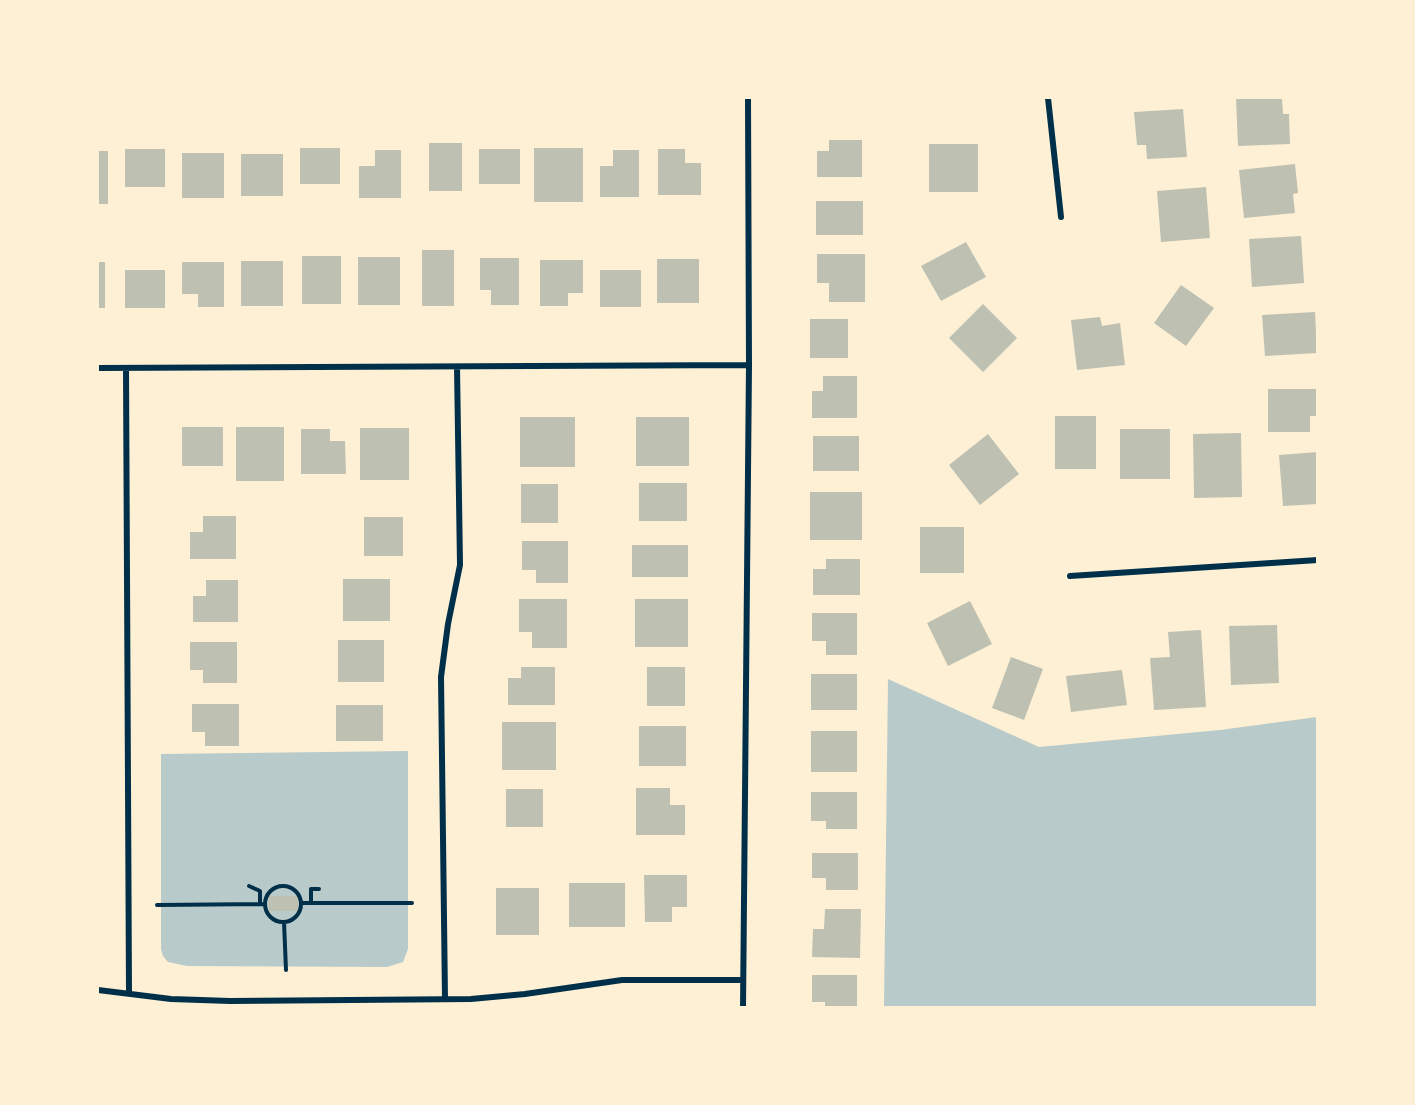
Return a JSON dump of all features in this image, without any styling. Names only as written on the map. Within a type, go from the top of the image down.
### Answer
[{"type":"street","points":[[743,1008],[749,364],[748,98]]},
{"type":"street","points":[[1048,98],[1061,218]]},
{"type":"street","points":[[98,368],[749,364]]},
{"type":"street","points":[[445,999],[441,677],[448,624],[460,565],[457,367]]},
{"type":"street","points":[[126,368],[129,993]]},
{"type":"street","points":[[1070,576],[1317,560]]},
{"type":"street","points":[[98,990],[171,999],[230,1001],[471,999],[622,980],[742,980]]},
{"type":"path","points":[[249,886],[260,891],[262,904],[272,918],[284,922],[292,920],[300,912],[301,903],[296,891],[285,887],[274,889],[262,904]]},
{"type":"path","points":[[311,903],[311,889],[319,889]]},
{"type":"path","points":[[301,903],[412,903]]},
{"type":"path","points":[[157,905],[262,904]]},
{"type":"path","points":[[284,922],[286,970]]},
{"type":"shaded area","points":[[888,679],[1039,747],[1220,730],[1317,717],[1317,1007],[884,1007]]},
{"type":"shaded area","points":[[408,751],[408,949],[403,962],[387,967],[187,966],[168,962],[161,949],[161,754]]},
{"type":"building","points":[[1236,98],[1282,98],[1283,114],[1289,114],[1290,144],[1238,146]]},
{"type":"building","points":[[1183,109],[1187,157],[1147,159],[1146,145],[1137,145],[1134,112]]},
{"type":"building","points":[[829,140],[862,140],[862,177],[817,177],[817,151],[829,151]]},
{"type":"building","points":[[429,143],[462,143],[462,191],[429,191]]},
{"type":"building","points":[[929,144],[978,144],[978,192],[929,192]]},
{"type":"building","points":[[300,148],[340,148],[340,184],[300,184]]},
{"type":"building","points":[[534,148],[583,148],[583,202],[534,202]]},
{"type":"building","points":[[125,149],[165,149],[165,187],[125,187]]},
{"type":"building","points":[[479,149],[520,149],[520,184],[479,184]]},
{"type":"building","points":[[658,149],[685,149],[685,163],[701,163],[701,195],[658,195]]},
{"type":"building","points":[[375,150],[401,150],[401,198],[359,198],[359,166],[375,166]]},
{"type":"building","points":[[613,150],[639,150],[639,197],[600,197],[600,166],[613,166]]},
{"type":"building","points":[[98,151],[108,151],[108,204],[98,204]]},
{"type":"building","points":[[182,153],[224,153],[224,198],[182,198]]},
{"type":"building","points":[[241,154],[283,154],[283,196],[241,196]]},
{"type":"building","points":[[1295,164],[1298,193],[1293,194],[1295,213],[1244,218],[1239,170]]},
{"type":"building","points":[[1206,187],[1210,238],[1161,242],[1157,191]]},
{"type":"building","points":[[816,201],[863,201],[863,235],[816,235]]},
{"type":"building","points":[[1301,236],[1304,283],[1252,287],[1249,239]]},
{"type":"building","points":[[966,242],[986,277],[941,301],[921,266]]},
{"type":"building","points":[[422,250],[454,250],[454,306],[422,306]]},
{"type":"building","points":[[817,254],[865,254],[865,302],[829,302],[829,283],[817,283]]},
{"type":"building","points":[[302,256],[341,256],[341,304],[302,304]]},
{"type":"building","points":[[358,257],[400,257],[400,305],[358,305]]},
{"type":"building","points":[[480,258],[519,258],[519,305],[491,305],[491,290],[480,290]]},
{"type":"building","points":[[657,259],[699,259],[699,303],[657,303]]},
{"type":"building","points":[[540,260],[583,260],[583,293],[568,293],[568,306],[540,306]]},
{"type":"building","points":[[241,261],[283,261],[283,306],[241,306]]},
{"type":"building","points":[[98,262],[105,262],[105,308],[98,308]]},
{"type":"building","points":[[182,262],[224,262],[224,307],[198,307],[198,294],[182,294]]},
{"type":"building","points":[[125,270],[165,270],[165,308],[125,308]]},
{"type":"building","points":[[600,270],[641,270],[641,307],[600,307]]},
{"type":"building","points":[[1181,285],[1214,308],[1186,346],[1154,323]]},
{"type":"building","points":[[983,304],[1017,338],[983,372],[949,338]]},
{"type":"building","points":[[1315,312],[1317,353],[1265,356],[1262,315]]},
{"type":"building","points":[[1100,317],[1102,326],[1120,323],[1125,365],[1077,370],[1071,320]]},
{"type":"building","points":[[810,319],[848,319],[848,358],[810,358]]},
{"type":"building","points":[[823,376],[857,376],[857,418],[812,418],[812,391],[823,391]]},
{"type":"building","points":[[1268,389],[1318,389],[1318,416],[1310,416],[1310,432],[1268,432]]},
{"type":"building","points":[[1055,416],[1096,416],[1096,469],[1055,469]]},
{"type":"building","points":[[520,417],[575,417],[575,467],[520,467]]},
{"type":"building","points":[[636,417],[689,417],[689,466],[636,466]]},
{"type":"building","points":[[182,427],[223,427],[223,466],[182,466]]},
{"type":"building","points":[[236,427],[284,427],[284,481],[236,481]]},
{"type":"building","points":[[360,428],[409,428],[409,480],[360,480]]},
{"type":"building","points":[[301,429],[330,429],[330,441],[345,441],[346,474],[301,474]]},
{"type":"building","points":[[1120,429],[1170,429],[1170,479],[1120,479]]},
{"type":"building","points":[[1241,433],[1242,497],[1194,498],[1193,434]]},
{"type":"building","points":[[988,434],[1019,474],[980,505],[949,465]]},
{"type":"building","points":[[813,436],[859,436],[859,471],[813,471]]},
{"type":"building","points":[[1318,452],[1318,504],[1283,506],[1279,455]]},
{"type":"building","points":[[639,483],[687,483],[687,521],[639,521]]},
{"type":"building","points":[[521,484],[558,484],[558,523],[521,523]]},
{"type":"building","points":[[810,492],[862,492],[862,540],[810,540]]},
{"type":"building","points":[[203,516],[236,516],[236,559],[190,559],[190,532],[203,532]]},
{"type":"building","points":[[364,517],[403,517],[403,556],[364,556]]},
{"type":"building","points":[[920,527],[964,527],[964,573],[920,573]]},
{"type":"building","points":[[522,541],[568,541],[568,583],[536,583],[536,570],[522,570]]},
{"type":"building","points":[[632,545],[688,545],[688,577],[632,577]]},
{"type":"building","points":[[826,559],[860,559],[860,595],[813,595],[813,569],[826,569]]},
{"type":"building","points":[[343,579],[390,579],[390,621],[343,621]]},
{"type":"building","points":[[206,580],[238,580],[238,622],[193,622],[193,596],[206,596]]},
{"type":"building","points":[[519,599],[567,599],[567,648],[532,648],[532,632],[519,632]]},
{"type":"building","points":[[635,599],[688,599],[688,647],[635,647]]},
{"type":"building","points":[[970,601],[992,644],[948,666],[927,623]]},
{"type":"building","points":[[812,613],[857,613],[857,655],[826,655],[826,641],[812,641]]},
{"type":"building","points":[[1277,625],[1279,683],[1231,685],[1229,626]]},
{"type":"building","points":[[1201,630],[1206,707],[1154,710],[1150,658],[1170,657],[1168,632]]},
{"type":"building","points":[[338,640],[384,640],[384,682],[338,682]]},
{"type":"building","points":[[190,642],[237,642],[237,683],[203,683],[203,670],[190,670]]},
{"type":"building","points":[[1011,657],[1043,669],[1024,720],[992,708]]},
{"type":"building","points":[[521,667],[555,667],[555,705],[508,705],[508,678],[521,678]]},
{"type":"building","points":[[647,667],[685,667],[685,706],[647,706]]},
{"type":"building","points":[[1122,670],[1127,705],[1071,712],[1066,676]]},
{"type":"building","points":[[811,674],[857,674],[857,710],[811,710]]},
{"type":"building","points":[[192,704],[239,704],[239,746],[205,746],[205,732],[192,732]]},
{"type":"building","points":[[336,705],[383,705],[383,741],[336,741]]},
{"type":"building","points":[[502,722],[556,722],[556,770],[502,770]]},
{"type":"building","points":[[639,726],[686,726],[686,766],[639,766]]},
{"type":"building","points":[[811,731],[857,731],[857,772],[811,772]]},
{"type":"building","points":[[636,788],[670,788],[670,805],[685,805],[685,835],[636,835]]},
{"type":"building","points":[[506,789],[543,789],[543,827],[506,827]]},
{"type":"building","points":[[811,792],[857,792],[857,829],[826,829],[826,821],[811,821]]},
{"type":"building","points":[[812,853],[858,853],[858,890],[826,890],[826,878],[812,878]]},
{"type":"building","points":[[644,875],[687,875],[687,907],[672,907],[672,922],[645,922]]},
{"type":"building","points":[[569,883],[625,883],[625,927],[569,927]]},
{"type":"building","points":[[496,888],[539,888],[539,935],[496,935]]},
{"type":"building","points":[[269,896],[298,896],[298,911],[269,911]]},
{"type":"building","points":[[825,909],[861,909],[860,958],[812,957],[813,929],[824,929]]},
{"type":"building","points":[[812,975],[857,975],[857,1008],[825,1008],[825,1002],[812,1002]]}]
